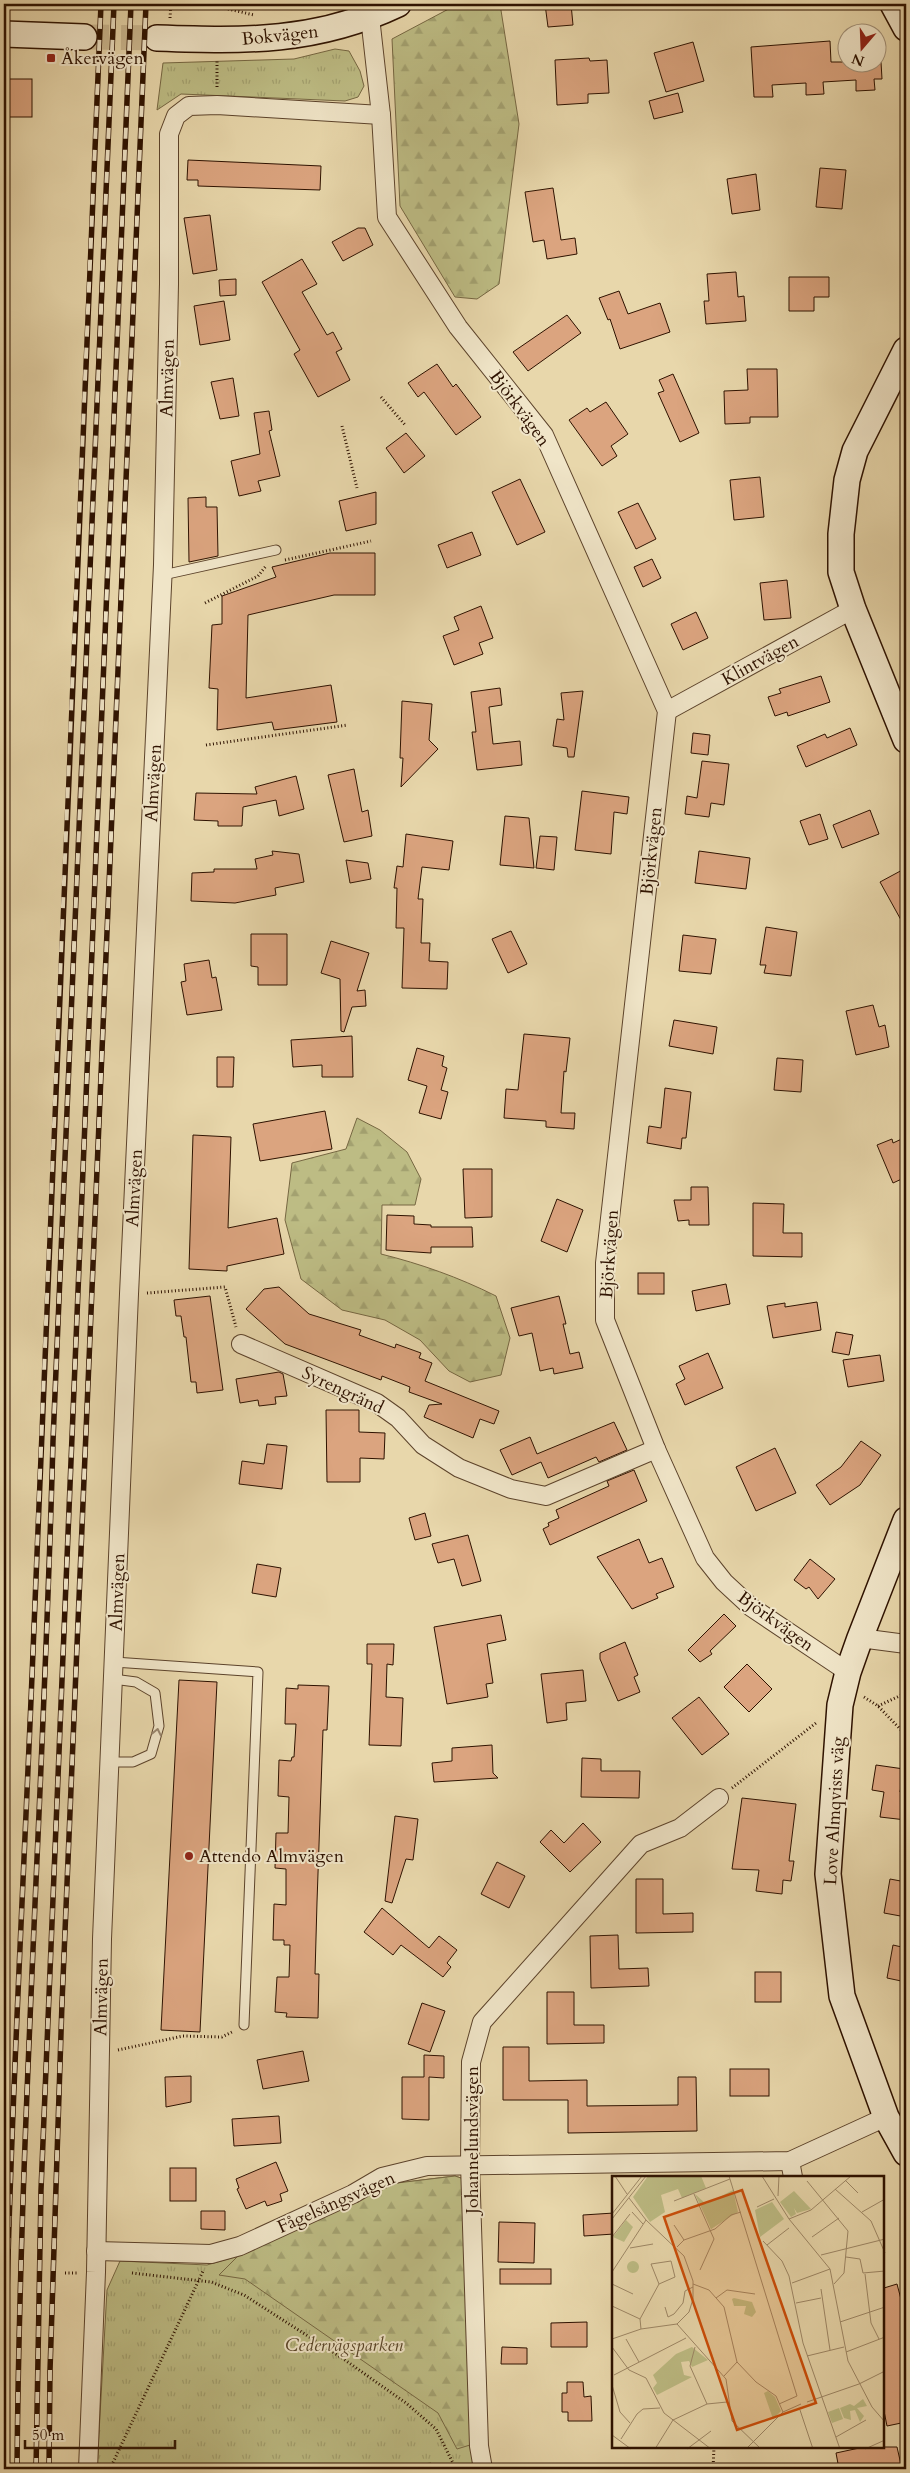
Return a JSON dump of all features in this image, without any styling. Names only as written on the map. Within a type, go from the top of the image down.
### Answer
[{"type":"street","name":"Bokvägen","points":[[157,38],[263,40],[314,33],[370,17],[398,4]]},
{"type":"street","points":[[893,4],[906,28]]},
{"type":"street","name":"Björkvägen","points":[[370,17],[381,115],[387,217],[458,327],[544,435],[667,711],[605,1263],[605,1320],[656,1449],[705,1558],[724,1582],[751,1607],[848,1672]]},
{"type":"street","points":[[4,34],[84,37]]},
{"type":"street","name":"Almvägen","points":[[88,2469],[96,2272],[100,2049],[113,1671],[163,575],[169,284],[169,134],[176,116],[189,106],[217,105],[381,115]]},
{"type":"street","points":[[906,350],[859,443],[847,480],[840,534],[841,572],[853,610],[906,740]]},
{"type":"street","name":"Klintvägen","points":[[667,711],[853,610]]},
{"type":"street","name":"Syrengränd","points":[[241,1344],[377,1403],[398,1418],[423,1445],[459,1468],[511,1488],[546,1496],[656,1449]]},
{"type":"street","name":"Love Almqvists väg","points":[[906,1520],[860,1638],[848,1672],[840,1705],[829,1883],[842,1996],[886,2117],[906,2153]]},
{"type":"street","points":[[860,1638],[906,1644]]},
{"type":"street","name":"Johannelundsvägen","points":[[483,2469],[479,2446],[470,2164],[471,2062],[482,2022],[641,1844],[680,1828],[719,1798]]},
{"type":"street","name":"Fågelsångsvägen","points":[[96,2251],[211,2254],[240,2246],[353,2194],[382,2177],[427,2166],[470,2164],[792,2169],[886,2117]]},
{"type":"lane","points":[[163,575],[276,550]]},
{"type":"lane","points":[[110,1762],[133,1762],[151,1754],[159,1726],[155,1693],[113,1671]]},
{"type":"lane","points":[[113,1671],[258,1672],[244,2025]]},
{"type":"path","points":[[217,40],[217,105]]},
{"type":"path","points":[[382,397],[406,426]]},
{"type":"path","points":[[342,426],[357,488]]},
{"type":"path","points":[[278,562],[371,541]]},
{"type":"path","points":[[205,603],[258,576],[268,564]]},
{"type":"path","points":[[206,745],[348,725]]},
{"type":"path","points":[[129,1294],[225,1287],[241,1344]]},
{"type":"path","points":[[906,1693],[878,1706],[906,1735]]},
{"type":"path","points":[[719,1798],[840,1705]]},
{"type":"path","points":[[100,2049],[125,2050],[183,2036],[222,2037]]},
{"type":"path","points":[[110,2469],[211,2254]]},
{"type":"path","points":[[65,2273],[123,2272],[199,2280],[211,2282],[244,2295],[342,2358],[406,2403],[436,2429],[456,2469]]},
{"type":"path","points":[[713,2469],[714,2448]]},
{"type":"green space","points":[[458,4],[500,4],[519,124],[499,284],[477,299],[455,297],[400,206],[392,39]]},
{"type":"green space","points":[[335,49],[349,51],[360,71],[364,86],[358,97],[345,101],[181,94],[157,110],[163,63],[294,59]]},
{"type":"green space","points":[[357,1118],[380,1130],[407,1152],[421,1179],[415,1205],[382,1205],[381,1254],[439,1272],[496,1296],[510,1338],[501,1375],[470,1382],[449,1371],[420,1340],[385,1320],[342,1310],[301,1279],[285,1220],[292,1163],[346,1149]]},
{"type":"green space","name":"Cedervägsparken","points":[[455,2176],[461,2178],[475,2469],[433,2469],[431,2463],[387,2469],[97,2469],[107,2290],[120,2261],[207,2265],[238,2256],[397,2183]]},
{"type":"green space","points":[[455,2176],[461,2178],[464,2183],[470,2445],[457,2449],[438,2413],[245,2279],[219,2275],[238,2256],[397,2183]]},
{"type":"building","points":[[545,4],[571,4],[573,25],[548,27]]},
{"type":"building","points":[[830,41],[831,62],[838,62],[838,72],[882,72],[882,79],[874,79],[875,90],[856,91],[856,80],[823,82],[824,94],[806,95],[806,83],[772,85],[773,97],[754,97],[751,47]]},
{"type":"building","points":[[693,42],[704,81],[666,92],[654,53]]},
{"type":"building","points":[[589,58],[590,61],[607,60],[609,93],[588,94],[588,103],[557,105],[555,60]]},
{"type":"building","points":[[7,79],[32,79],[32,117],[7,117]]},
{"type":"building","points":[[678,93],[683,112],[654,119],[649,101]]},
{"type":"building","points":[[188,160],[321,166],[320,190],[198,186],[198,180],[187,180]]},
{"type":"building","points":[[820,168],[846,170],[842,209],[816,207]]},
{"type":"building","points":[[756,174],[760,210],[732,214],[727,179]]},
{"type":"building","points":[[553,188],[561,240],[575,238],[577,254],[547,259],[544,240],[533,242],[525,192]]},
{"type":"building","points":[[210,215],[217,270],[193,274],[184,218]]},
{"type":"building","points":[[358,228],[365,228],[373,245],[343,261],[332,242]]},
{"type":"building","points":[[302,259],[317,284],[302,292],[327,335],[333,332],[342,349],[336,352],[350,380],[318,397],[294,354],[300,350],[262,282]]},
{"type":"building","points":[[736,272],[738,297],[744,296],[746,321],[706,324],[704,301],[709,301],[707,274]]},
{"type":"building","points":[[789,277],[829,277],[829,297],[814,297],[814,311],[789,311]]},
{"type":"building","points":[[236,279],[236,295],[220,296],[219,280]]},
{"type":"building","points":[[619,291],[628,314],[660,303],[670,332],[620,349],[610,319],[608,320],[599,298]]},
{"type":"building","points":[[224,301],[230,340],[200,345],[194,306]]},
{"type":"building","points":[[567,315],[581,333],[528,371],[513,352]]},
{"type":"building","points":[[437,364],[453,387],[456,384],[481,417],[456,435],[424,392],[418,397],[408,383]]},
{"type":"building","points":[[747,369],[777,369],[778,417],[750,417],[750,423],[725,424],[724,391],[748,390]]},
{"type":"building","points":[[673,374],[699,433],[680,442],[658,393],[664,391],[659,380]]},
{"type":"building","points":[[233,378],[239,416],[220,419],[211,382]]},
{"type":"building","points":[[606,402],[628,434],[611,446],[617,456],[602,466],[569,420],[587,408],[590,412]]},
{"type":"building","points":[[269,411],[272,430],[269,431],[280,476],[258,481],[261,491],[239,496],[231,461],[260,454],[254,413]]},
{"type":"building","points":[[406,433],[425,456],[404,473],[386,448]]},
{"type":"building","points":[[760,477],[764,517],[734,520],[730,480]]},
{"type":"building","points":[[520,479],[545,532],[517,545],[492,492]]},
{"type":"building","points":[[376,492],[376,524],[346,531],[339,501]]},
{"type":"building","points":[[206,497],[206,507],[217,507],[218,556],[189,562],[188,498]]},
{"type":"building","points":[[638,503],[656,539],[636,549],[618,512]]},
{"type":"building","points":[[472,532],[481,555],[447,568],[438,545]]},
{"type":"building","points":[[330,553],[375,553],[375,595],[334,595],[248,615],[246,698],[331,685],[337,722],[274,730],[272,722],[217,730],[218,689],[209,688],[212,625],[222,624],[222,596],[276,577],[272,567]]},
{"type":"building","points":[[652,559],[661,578],[643,587],[634,567]]},
{"type":"building","points":[[787,580],[791,618],[764,620],[760,583]]},
{"type":"building","points":[[481,606],[493,638],[479,643],[483,654],[454,665],[443,636],[459,630],[454,617]]},
{"type":"building","points":[[696,612],[708,638],[683,650],[671,624]]},
{"type":"building","points":[[821,676],[830,702],[788,716],[787,712],[775,716],[768,697],[781,693],[779,689]]},
{"type":"building","points":[[500,688],[502,705],[489,707],[493,744],[520,741],[522,765],[477,770],[472,732],[476,732],[471,692]]},
{"type":"building","points":[[583,691],[574,757],[568,757],[567,748],[553,746],[557,719],[564,720],[561,693]]},
{"type":"building","points":[[402,701],[432,704],[429,740],[438,749],[401,787],[403,758],[400,758]]},
{"type":"building","points":[[850,728],[857,745],[806,767],[797,746],[825,734],[827,738]]},
{"type":"building","points":[[693,733],[710,735],[708,755],[691,753]]},
{"type":"building","points":[[702,761],[729,764],[724,805],[711,803],[709,817],[685,814],[687,796],[697,798]]},
{"type":"building","points":[[354,769],[362,812],[368,810],[372,836],[344,842],[328,775]]},
{"type":"building","points":[[296,776],[304,809],[279,816],[276,800],[243,807],[242,826],[218,826],[218,821],[194,820],[196,793],[257,794],[255,787]]},
{"type":"building","points":[[582,791],[629,797],[627,814],[614,812],[611,854],[575,850]]},
{"type":"building","points":[[870,810],[879,834],[842,848],[833,825]]},
{"type":"building","points":[[820,814],[828,839],[809,845],[800,821]]},
{"type":"building","points":[[505,816],[529,818],[534,868],[500,865]]},
{"type":"building","points":[[406,834],[453,841],[449,870],[422,867],[418,899],[423,899],[421,943],[430,943],[429,961],[448,962],[447,989],[402,988],[404,928],[396,928],[397,888],[394,888],[397,866],[403,867]]},
{"type":"building","points":[[540,836],[557,837],[554,870],[536,868]]},
{"type":"building","points":[[272,851],[299,854],[304,882],[275,888],[276,895],[235,903],[191,901],[192,873],[214,872],[214,869],[257,869],[255,859],[273,855]]},
{"type":"building","points":[[699,851],[750,858],[746,889],[695,883]]},
{"type":"building","points":[[346,860],[368,863],[371,879],[350,883]]},
{"type":"building","points":[[906,868],[906,929],[880,882]]},
{"type":"building","points":[[766,927],[797,932],[791,976],[764,973],[766,965],[760,965]]},
{"type":"building","points":[[511,931],[527,964],[508,973],[492,939]]},
{"type":"building","points":[[251,934],[287,934],[287,985],[258,985],[258,967],[251,966]]},
{"type":"building","points":[[683,935],[716,939],[711,974],[679,971]]},
{"type":"building","points":[[331,941],[369,953],[357,991],[365,990],[366,1006],[352,1007],[344,1032],[341,1031],[340,979],[321,973]]},
{"type":"building","points":[[209,960],[212,978],[216,977],[222,1010],[187,1015],[181,982],[186,981],[184,964]]},
{"type":"building","points":[[873,1005],[879,1027],[885,1025],[889,1047],[856,1055],[846,1011]]},
{"type":"building","points":[[674,1020],[717,1027],[713,1054],[669,1046]]},
{"type":"building","points":[[524,1034],[570,1038],[566,1072],[564,1071],[561,1113],[575,1113],[574,1129],[546,1127],[546,1121],[504,1118],[506,1089],[518,1090]]},
{"type":"building","points":[[352,1036],[353,1077],[322,1077],[322,1065],[293,1067],[291,1040]]},
{"type":"building","points":[[417,1048],[444,1056],[442,1066],[447,1068],[441,1090],[448,1092],[441,1119],[419,1113],[427,1086],[408,1080]]},
{"type":"building","points":[[217,1057],[234,1057],[233,1087],[217,1087]]},
{"type":"building","points":[[777,1058],[803,1060],[801,1092],[774,1090]]},
{"type":"building","points":[[665,1088],[691,1092],[686,1138],[682,1138],[681,1149],[647,1143],[649,1126],[661,1128]]},
{"type":"building","points":[[325,1111],[332,1149],[260,1161],[253,1124]]},
{"type":"building","points":[[193,1135],[231,1137],[228,1228],[277,1218],[284,1254],[227,1266],[227,1271],[189,1269]]},
{"type":"building","points":[[906,1137],[906,1177],[893,1183],[877,1145],[892,1139],[893,1143]]},
{"type":"building","points":[[463,1169],[492,1169],[492,1217],[465,1218]]},
{"type":"building","points":[[691,1187],[708,1187],[709,1225],[689,1225],[689,1220],[678,1221],[674,1200],[691,1200]]},
{"type":"building","points":[[557,1199],[583,1210],[567,1252],[541,1241]]},
{"type":"building","points":[[753,1203],[784,1204],[783,1233],[802,1233],[802,1257],[753,1256]]},
{"type":"building","points":[[387,1215],[414,1216],[414,1224],[431,1225],[431,1227],[472,1227],[473,1247],[431,1247],[431,1253],[386,1250]]},
{"type":"building","points":[[638,1273],[664,1273],[664,1294],[638,1294]]},
{"type":"building","points":[[726,1284],[730,1304],[696,1311],[692,1291]]},
{"type":"building","points":[[279,1287],[309,1314],[361,1330],[359,1335],[395,1348],[396,1344],[421,1353],[419,1358],[432,1363],[425,1381],[499,1411],[494,1424],[480,1419],[473,1438],[424,1417],[429,1405],[442,1404],[409,1392],[410,1387],[382,1376],[381,1380],[285,1344],[246,1309],[264,1289]]},
{"type":"building","points":[[210,1296],[223,1390],[197,1393],[196,1382],[191,1382],[186,1337],[184,1337],[181,1316],[176,1316],[174,1300]]},
{"type":"building","points":[[559,1296],[566,1324],[563,1324],[570,1354],[579,1352],[583,1368],[554,1374],[553,1368],[540,1371],[532,1333],[519,1336],[511,1308]]},
{"type":"building","points":[[817,1302],[821,1330],[773,1338],[767,1306],[785,1303],[785,1307]]},
{"type":"building","points":[[836,1332],[853,1335],[849,1355],[832,1352]]},
{"type":"building","points":[[708,1353],[723,1388],[685,1405],[676,1384],[685,1379],[679,1366]]},
{"type":"building","points":[[880,1355],[884,1381],[848,1387],[843,1360]]},
{"type":"building","points":[[279,1372],[283,1374],[287,1396],[275,1397],[276,1404],[259,1406],[258,1400],[240,1403],[236,1379]]},
{"type":"building","points":[[326,1410],[359,1410],[359,1432],[385,1433],[384,1459],[360,1458],[360,1482],[327,1482]]},
{"type":"building","points":[[614,1422],[627,1450],[599,1462],[596,1457],[548,1478],[541,1462],[512,1475],[500,1450],[530,1437],[537,1454]]},
{"type":"building","points":[[861,1441],[881,1455],[860,1485],[830,1505],[816,1485],[841,1467]]},
{"type":"building","points":[[267,1444],[287,1446],[282,1489],[239,1484],[242,1461],[264,1464]]},
{"type":"building","points":[[775,1448],[796,1493],[756,1511],[736,1467]]},
{"type":"building","points":[[634,1470],[647,1501],[550,1545],[543,1529],[549,1526],[548,1523],[559,1518],[556,1510],[609,1486],[607,1481]]},
{"type":"building","points":[[425,1513],[431,1536],[415,1540],[409,1518]]},
{"type":"building","points":[[468,1535],[481,1581],[462,1586],[454,1559],[438,1563],[432,1544]]},
{"type":"building","points":[[639,1539],[649,1563],[662,1558],[674,1587],[656,1594],[658,1598],[632,1609],[597,1557]]},
{"type":"building","points":[[810,1559],[835,1579],[818,1599],[809,1587],[806,1589],[794,1580]]},
{"type":"building","points":[[257,1564],[281,1568],[276,1597],[252,1593]]},
{"type":"building","points":[[724,1614],[736,1626],[710,1651],[712,1654],[700,1662],[688,1650]]},
{"type":"building","points":[[501,1615],[506,1640],[487,1644],[493,1683],[486,1684],[488,1697],[447,1704],[434,1627]]},
{"type":"building","points":[[625,1642],[638,1675],[634,1677],[640,1692],[618,1701],[600,1659],[600,1653]]},
{"type":"building","points":[[367,1644],[394,1644],[393,1665],[387,1664],[386,1697],[403,1698],[401,1746],[369,1745],[372,1664],[367,1664]]},
{"type":"building","points":[[747,1664],[772,1689],[749,1712],[724,1687]]},
{"type":"building","points":[[583,1670],[586,1701],[566,1703],[567,1720],[547,1723],[541,1674]]},
{"type":"building","name":"Attendo Almvägen","points":[[179,1680],[217,1682],[200,2032],[161,2030]]},
{"type":"building","points":[[298,1685],[329,1686],[327,1730],[323,1730],[317,1902],[315,1974],[319,1974],[318,2018],[286,2017],[287,2013],[275,2012],[277,1977],[289,1977],[290,1945],[284,1945],[284,1940],[273,1940],[274,1904],[286,1905],[286,1869],[275,1868],[276,1833],[288,1833],[289,1797],[278,1796],[279,1760],[291,1761],[292,1757],[294,1757],[296,1724],[285,1724],[286,1688],[298,1689]]},
{"type":"building","points":[[699,1697],[729,1734],[702,1755],[672,1718]]},
{"type":"building","points":[[492,1745],[493,1773],[498,1778],[434,1782],[432,1763],[452,1761],[452,1748]]},
{"type":"building","points":[[582,1758],[601,1759],[601,1771],[640,1771],[639,1798],[581,1797]]},
{"type":"building","points":[[876,1765],[904,1769],[900,1792],[906,1793],[906,1820],[880,1817],[884,1792],[872,1790]]},
{"type":"building","points":[[742,1798],[796,1804],[789,1861],[794,1861],[791,1881],[783,1880],[782,1894],[756,1891],[759,1870],[732,1869]]},
{"type":"building","points":[[395,1816],[418,1819],[413,1860],[406,1859],[392,1903],[385,1901]]},
{"type":"building","points":[[583,1823],[601,1842],[570,1872],[540,1842],[551,1830],[564,1843]]},
{"type":"building","points":[[497,1862],[525,1876],[509,1908],[481,1894]]},
{"type":"building","points":[[636,1879],[663,1879],[663,1914],[693,1913],[693,1932],[636,1933]]},
{"type":"building","points":[[890,1879],[906,1882],[906,1917],[884,1913]]},
{"type":"building","points":[[382,1908],[429,1948],[439,1936],[457,1950],[447,1963],[451,1967],[443,1977],[401,1945],[393,1955],[364,1932]]},
{"type":"building","points":[[618,1935],[619,1969],[648,1968],[649,1986],[591,1988],[590,1936]]},
{"type":"building","points":[[893,1945],[906,1948],[906,1982],[887,1978]]},
{"type":"building","points":[[755,1972],[781,1972],[781,2002],[755,2002]]},
{"type":"building","points":[[547,1992],[574,1992],[574,2025],[604,2025],[604,2043],[547,2044]]},
{"type":"building","points":[[422,2003],[445,2011],[430,2052],[408,2044]]},
{"type":"building","points":[[503,2047],[529,2047],[529,2081],[587,2080],[587,2106],[678,2105],[678,2077],[696,2077],[697,2131],[568,2133],[568,2100],[503,2100]]},
{"type":"building","points":[[303,2051],[309,2081],[263,2089],[257,2060]]},
{"type":"building","points":[[424,2055],[444,2056],[444,2078],[429,2077],[429,2120],[402,2119],[402,2077],[424,2077]]},
{"type":"building","points":[[730,2069],[769,2069],[769,2096],[730,2096]]},
{"type":"building","points":[[191,2076],[191,2102],[166,2107],[165,2077]]},
{"type":"building","points":[[279,2116],[281,2143],[234,2146],[232,2119]]},
{"type":"building","points":[[276,2162],[288,2191],[280,2194],[282,2201],[267,2206],[265,2201],[246,2209],[237,2189],[239,2188],[236,2179]]},
{"type":"building","points":[[170,2168],[196,2168],[196,2201],[170,2201]]},
{"type":"building","points":[[201,2211],[225,2211],[225,2230],[201,2229]]},
{"type":"building","points":[[612,2213],[612,2234],[584,2236],[583,2215]]},
{"type":"building","points":[[499,2222],[535,2223],[534,2263],[498,2262]]},
{"type":"building","points":[[500,2269],[551,2269],[551,2284],[500,2284]]},
{"type":"building","points":[[897,2284],[906,2318],[906,2422],[887,2426],[885,2416],[885,2288]]},
{"type":"building","points":[[587,2322],[587,2347],[551,2347],[551,2323]]},
{"type":"building","points":[[502,2347],[527,2348],[527,2364],[501,2364]]},
{"type":"building","points":[[567,2382],[583,2382],[584,2397],[591,2396],[592,2421],[568,2421],[568,2412],[562,2412],[562,2393],[567,2393]]},
{"type":"building","points":[[897,2447],[902,2469],[839,2469],[836,2453],[859,2448]]},
{"type":"tunnel","points":[[84,37],[157,38]]},
{"type":"railway","points":[[4,2469],[11,2153],[101,4]]},
{"type":"railway","points":[[17,2469],[27,2083],[114,4]]},
{"type":"railway","points":[[36,2469],[41,2190],[131,4]]},
{"type":"railway","points":[[49,2469],[50,2371],[62,2003],[146,4]]},
{"type":"place","name":"Åkervägen","points":[[51,58]]},
{"type":"place","name":"Attendo Almvägen","points":[[189,1856]]}]
